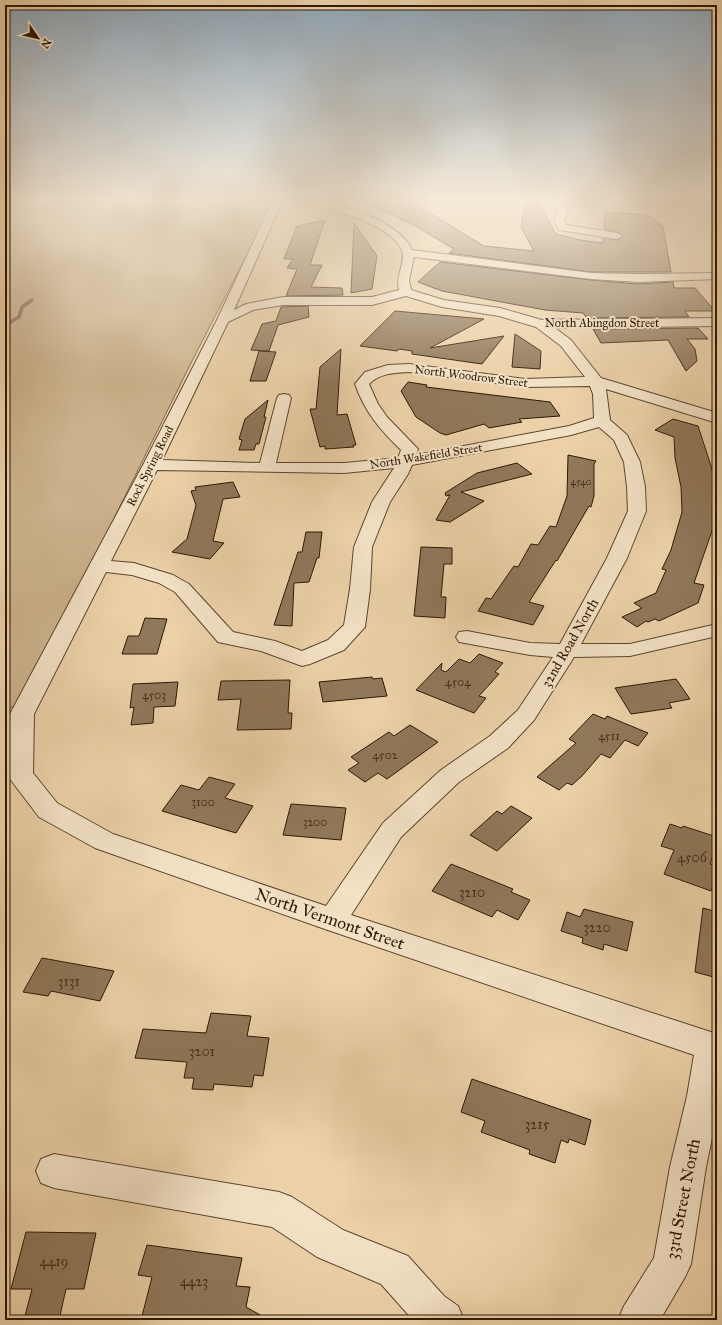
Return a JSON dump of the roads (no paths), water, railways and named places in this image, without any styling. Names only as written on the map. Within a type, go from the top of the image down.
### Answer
[{"type":"street","name":"Rock Spring Road","points":[[14,716],[100,565],[151,465],[175,404],[226,313],[250,261]]},
{"type":"street","points":[[406,292],[403,281],[407,261]]},
{"type":"street","points":[[471,261],[591,276],[638,278],[717,276]]},
{"type":"street","name":"North Abingdon Street","points":[[372,301],[406,292],[442,303]]},
{"type":"street","name":"North Abingdon Street","points":[[226,313],[283,301],[372,301],[442,303],[500,312],[541,324],[717,322]]},
{"type":"street","points":[[541,324],[566,344],[596,381],[600,394],[602,421]]},
{"type":"street","name":"North Woodrow Street","points":[[404,462],[410,449],[375,414],[365,394],[362,384],[370,375],[388,369],[409,368],[525,383],[596,381],[717,418]]},
{"type":"street","points":[[267,468],[273,438],[284,398]]},
{"type":"street","name":"North Wakefield Street","points":[[151,465],[344,468],[404,462],[571,430],[602,421]]},
{"type":"street","name":"32nd Road North","points":[[332,920],[392,830],[450,776],[499,742],[526,715],[567,651],[617,558],[637,511],[636,487],[632,462],[621,438],[602,421]]},
{"type":"street","points":[[100,565],[134,569],[166,579],[182,588],[226,636],[268,646],[302,659],[336,645],[354,627],[360,589],[363,547],[381,502],[400,474],[404,462]]},
{"type":"street","points":[[467,637],[530,649],[567,651],[630,650],[717,630]]},
{"type":"street","name":"North Vermont Street","points":[[14,716],[20,775],[48,810],[104,842],[332,920],[714,1047]]},
{"type":"street","name":"33rd Street North","points":[[638,1320],[672,1264],[688,1167],[714,1047]]},
{"type":"street","points":[[54,1172],[279,1210],[330,1244],[394,1270],[430,1310],[444,1320]]},
{"type":"waterway","points":[[5,325],[19,317],[22,307],[32,300]]}]
